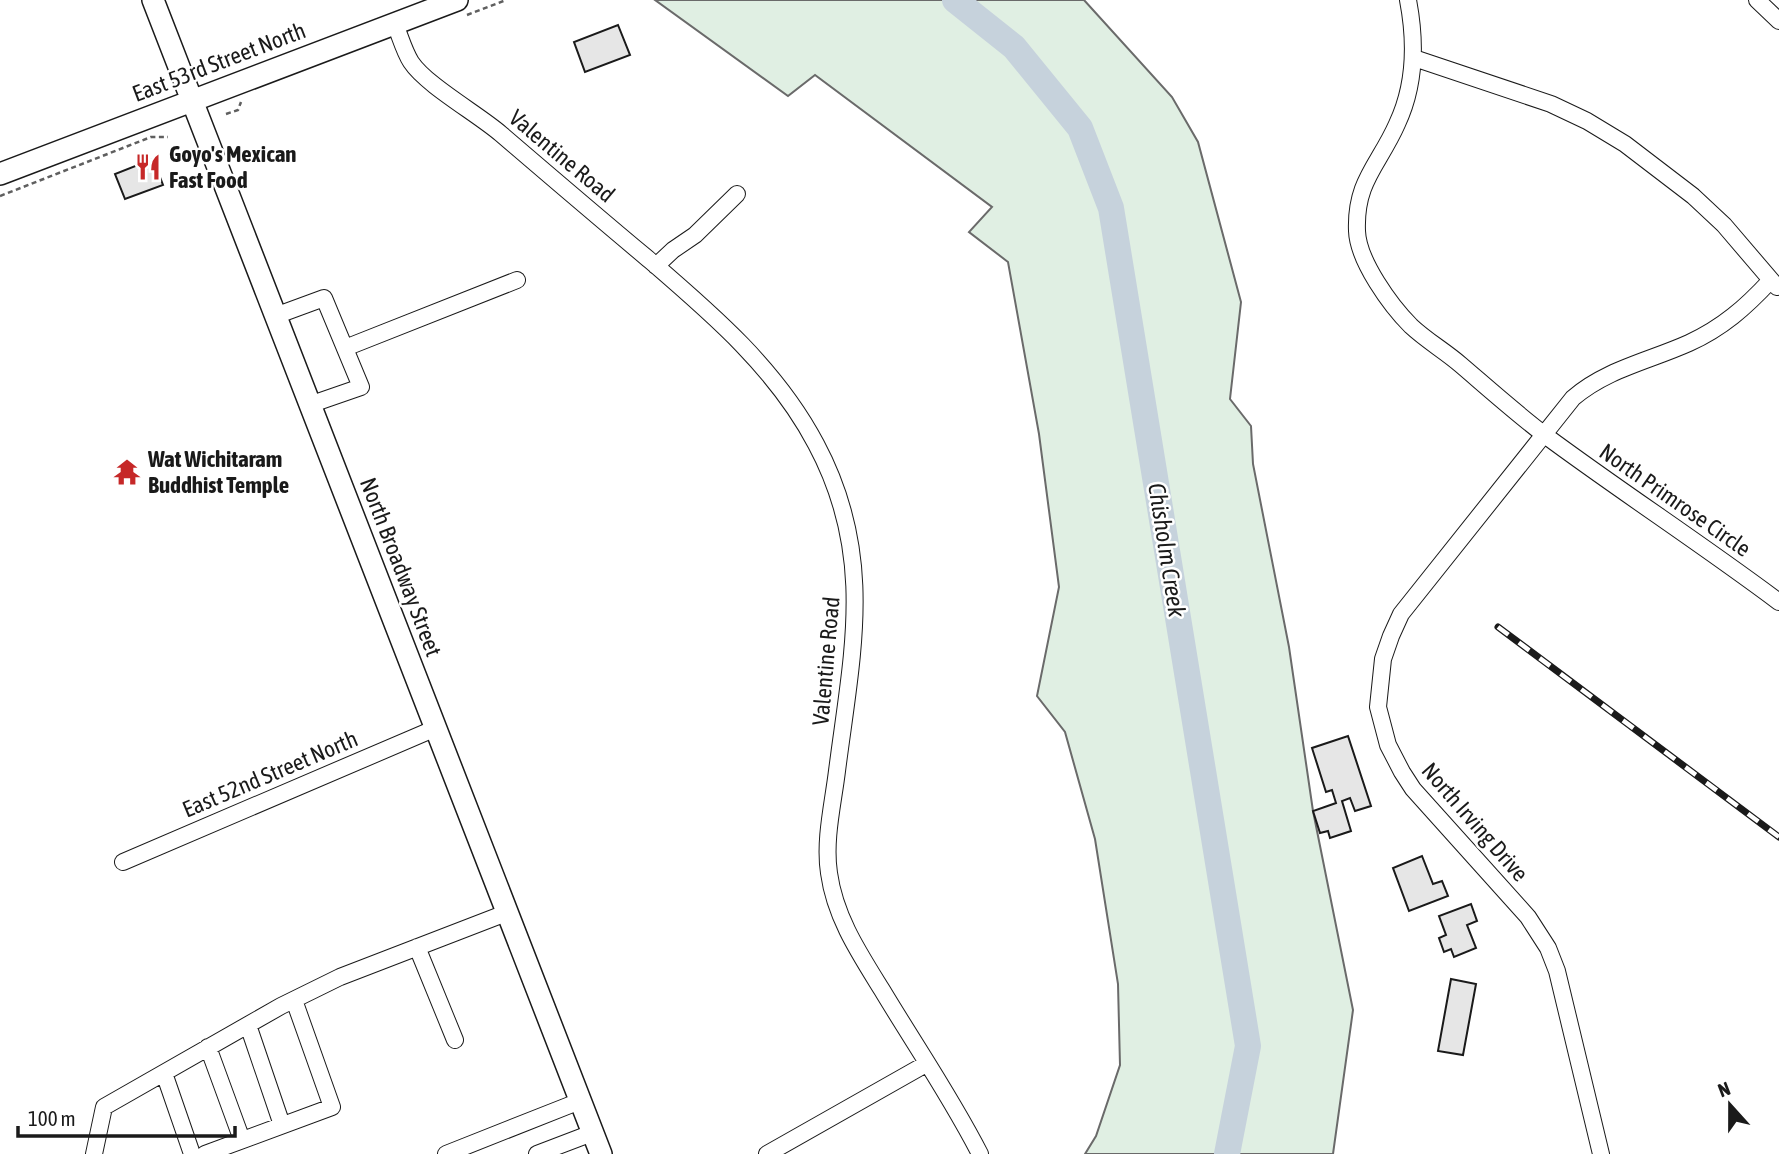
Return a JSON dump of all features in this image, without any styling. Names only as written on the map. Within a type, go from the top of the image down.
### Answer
[{"type":"main road","name":"North Broadway Street","points":[[153,0],[601,1154]]},
{"type":"main road","name":"East 53rd Street North","points":[[0,174],[457,0]]},
{"type":"street","name":"North Primrose Circle","points":[[1408,0],[1414,58],[1407,97],[1398,122],[1365,182],[1359,200],[1357,236],[1376,279],[1405,320],[1544,435],[1779,602]]},
{"type":"street","points":[[1757,0],[1779,21]]},
{"type":"street","name":"Valentine Road","points":[[395,24],[411,62],[424,76],[491,126],[727,328],[786,396],[818,448],[837,497],[851,548],[856,617],[854,653],[829,838],[829,874],[836,905],[848,933],[926,1064],[950,1099],[980,1154]]},
{"type":"street","points":[[1414,58],[1551,104],[1587,121],[1625,144],[1693,196],[1724,225],[1775,285]]},
{"type":"street","points":[[656,266],[695,235],[737,194]]},
{"type":"street","points":[[345,348],[517,280]]},
{"type":"street","name":"North Irving Drive","points":[[1601,1154],[1557,971],[1548,948],[1528,917],[1408,780],[1388,745],[1378,707],[1383,659],[1401,614],[1573,398],[1586,386],[1619,370],[1708,334],[1727,323],[1775,285]]},
{"type":"street","points":[[275,316],[324,298],[361,387],[309,405]]},
{"type":"street","name":"East 52nd Street North","points":[[123,862],[436,728]]},
{"type":"street","points":[[94,1154],[104,1107],[247,1025],[340,977],[506,913]]},
{"type":"street","points":[[417,947],[455,1040]]},
{"type":"street","points":[[205,1154],[332,1107],[294,1000]]},
{"type":"street","points":[[247,1025],[282,1125]]},
{"type":"street","points":[[208,1047],[242,1140]]},
{"type":"street","points":[[767,1154],[926,1064]]},
{"type":"street","points":[[163,1073],[192,1154]]},
{"type":"street","points":[[446,1154],[580,1101]]},
{"type":"street","points":[[537,1154],[592,1133]]},
{"type":"path","points":[[0,197],[151,137],[168,137]]},
{"type":"green space","points":[[655,0],[1084,0],[1172,97],[1198,142],[1241,302],[1230,399],[1251,426],[1253,464],[1289,647],[1313,811],[1353,1010],[1333,1154],[1085,1154],[1096,1136],[1120,1065],[1118,984],[1095,839],[1065,732],[1037,696],[1059,587],[1039,434],[1008,262],[969,232],[992,207],[815,75],[788,96]]},
{"type":"building","points":[[618,25],[630,55],[585,72],[574,42]]},
{"type":"building","points":[[153,159],[163,185],[125,199],[115,174]]},
{"type":"building","points":[[1348,736],[1371,806],[1355,811],[1350,798],[1342,801],[1351,831],[1330,838],[1328,831],[1320,833],[1313,811],[1336,803],[1332,790],[1326,792],[1312,748]]},
{"type":"building","points":[[1422,856],[1433,884],[1442,881],[1448,896],[1409,911],[1393,868]]},
{"type":"building","points":[[1471,904],[1477,921],[1467,925],[1476,948],[1454,957],[1451,949],[1444,952],[1439,938],[1446,935],[1439,916]]},
{"type":"building","points":[[1451,979],[1476,984],[1463,1055],[1438,1051]]},
{"type":"waterway","name":"Chisholm Creek","points":[[955,0],[1014,47],[1080,128],[1111,208],[1248,1046],[1227,1154]]},
{"type":"railway","points":[[1498,627],[1779,837]]},
{"type":"place","name":"Goyo's Mexican Fast Food","points":[[148,167]]},
{"type":"place","name":"Wat Wichitaram Buddhist Temple","points":[[127,472]]}]
